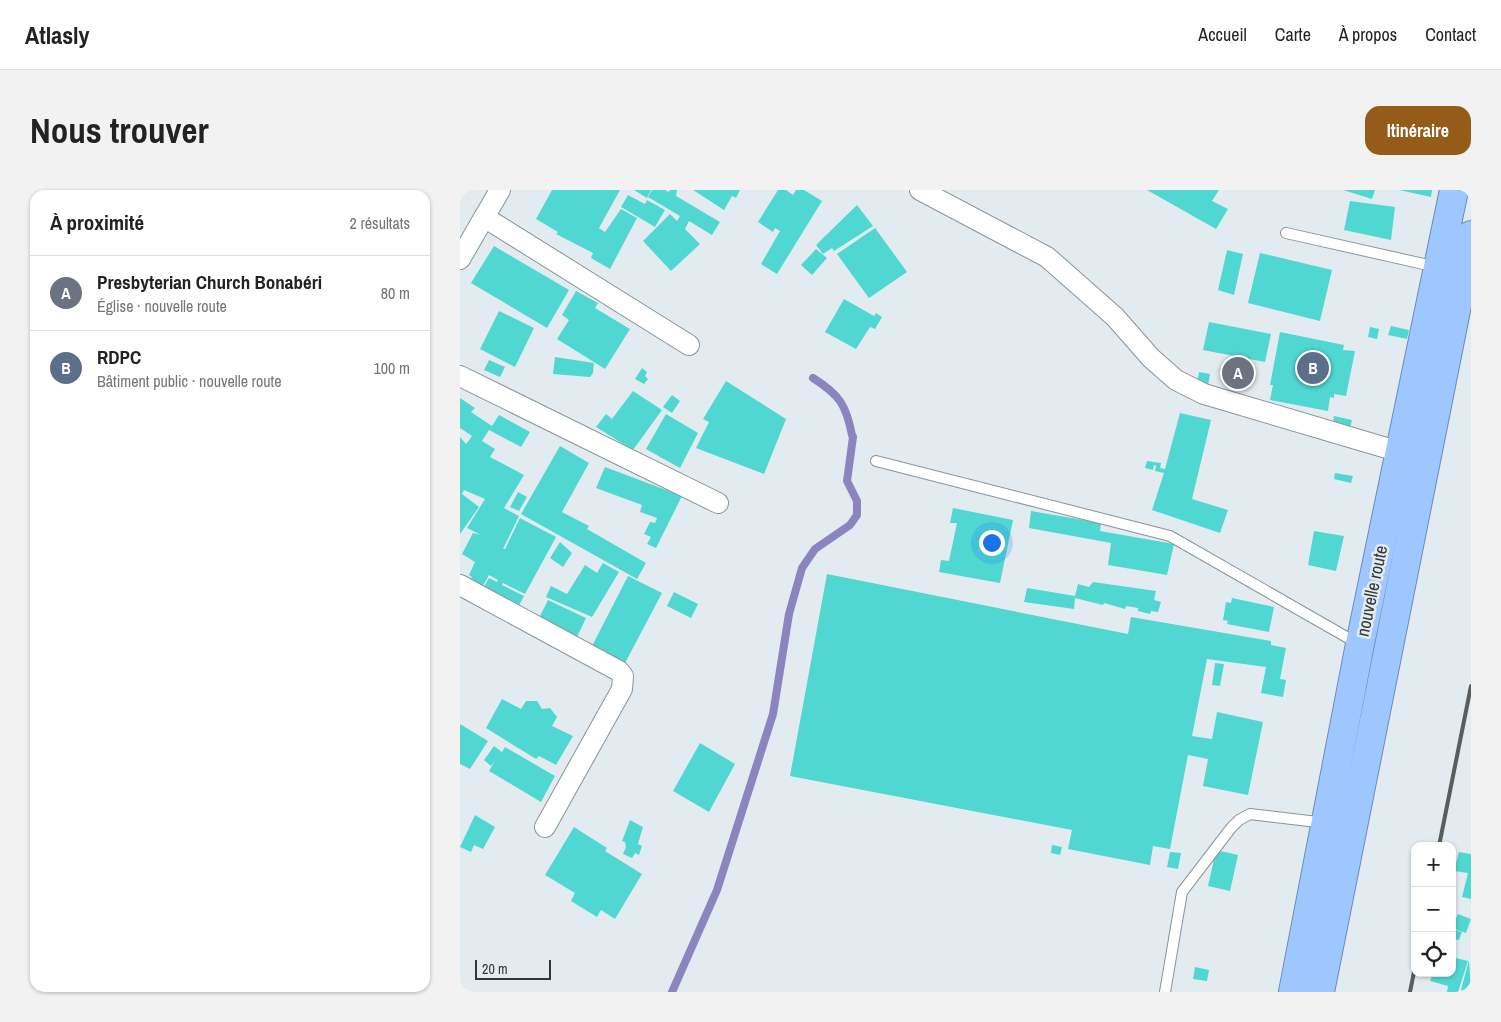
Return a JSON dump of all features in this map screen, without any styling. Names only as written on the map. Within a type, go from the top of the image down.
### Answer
[{"type":"highway","name":"nouvelle route","points":[[1292,992],[1327,823],[1360,644],[1454,190]]},
{"type":"highway","name":"nouvelle route","points":[[1320,992],[1471,234]]},
{"type":"street","points":[[460,260],[500,190]]},
{"type":"street","points":[[920,190],[1047,257],[1115,317],[1151,358],[1176,380],[1204,394],[1400,452]]},
{"type":"street","points":[[484,217],[689,345]]},
{"type":"street","points":[[460,376],[718,503]]},
{"type":"street","points":[[460,585],[619,671],[623,676],[622,689],[545,827]]},
{"type":"lane","points":[[1286,233],[1438,268]]},
{"type":"lane","points":[[876,461],[1170,536],[1360,644]]},
{"type":"lane","points":[[1165,992],[1182,892],[1231,828],[1239,820],[1250,814],[1327,823]]},
{"type":"building","points":[[552,190],[620,190],[599,228],[605,232],[621,209],[637,218],[610,269],[591,258],[593,253],[556,234],[558,232],[536,219]]},
{"type":"building","points":[[634,190],[651,190],[647,198]]},
{"type":"building","points":[[652,190],[665,190],[669,192],[670,190],[677,190],[676,196],[720,222],[712,235],[689,221],[685,229],[700,244],[671,271],[643,241],[670,214],[677,221],[680,216],[648,197]]},
{"type":"building","points":[[693,190],[740,190],[736,198],[732,196],[724,210]]},
{"type":"building","points":[[778,190],[786,190],[793,195],[796,190],[804,190],[822,201],[777,274],[761,264],[780,231],[775,228],[773,232],[758,222]]},
{"type":"building","points":[[1147,190],[1219,190],[1212,201],[1228,209],[1216,229]]},
{"type":"building","points":[[1343,190],[1375,190],[1372,199]]},
{"type":"building","points":[[1399,190],[1432,190],[1431,197]]},
{"type":"building","points":[[628,195],[645,204],[647,200],[665,210],[655,227],[621,207]]},
{"type":"building","points":[[1350,201],[1395,207],[1391,240],[1344,230]]},
{"type":"building","points":[[857,205],[873,226],[834,251],[832,248],[823,254],[816,245]]},
{"type":"building","points":[[875,228],[907,272],[869,298],[837,254]]},
{"type":"building","points":[[494,246],[569,290],[547,328],[471,283]]},
{"type":"building","points":[[816,249],[827,258],[812,275],[801,265]]},
{"type":"building","points":[[1227,250],[1243,254],[1234,295],[1218,290]]},
{"type":"building","points":[[1260,253],[1332,270],[1320,321],[1248,303]]},
{"type":"building","points":[[576,291],[598,303],[595,308],[630,329],[605,369],[557,339],[569,320],[562,315]]},
{"type":"building","points":[[844,299],[874,316],[876,313],[882,317],[875,329],[870,327],[856,349],[825,332]]},
{"type":"building","points":[[499,311],[534,328],[515,367],[480,349]]},
{"type":"building","points":[[1209,322],[1271,334],[1265,362],[1203,350]]},
{"type":"building","points":[[1391,326],[1409,330],[1407,339],[1388,335]]},
{"type":"building","points":[[1370,327],[1379,329],[1377,339],[1368,337]]},
{"type":"building","points":[[1280,332],[1344,345],[1343,350],[1355,351],[1346,396],[1334,394],[1334,398],[1330,397],[1328,411],[1270,400],[1273,385],[1270,385]]},
{"type":"building","points":[[555,357],[594,363],[593,373],[590,377],[553,374]]},
{"type":"building","points":[[489,360],[505,367],[500,377],[484,370]]},
{"type":"building","points":[[642,368],[647,372],[645,376],[648,379],[644,384],[635,379]]},
{"type":"building","points":[[1199,372],[1210,374],[1208,386],[1197,384]]},
{"type":"building","points":[[726,381],[786,419],[764,474],[696,448],[709,422],[703,419]]},
{"type":"building","points":[[633,391],[662,410],[633,450],[596,427],[606,414],[612,419]]},
{"type":"building","points":[[672,395],[680,401],[672,413],[663,407]]},
{"type":"building","points":[[460,398],[475,408],[471,412],[492,426],[499,415],[530,432],[521,447],[489,430],[482,441],[495,449],[490,457],[524,475],[504,508],[519,516],[503,549],[505,549],[520,518],[556,537],[525,594],[503,583],[502,585],[524,596],[517,609],[482,591],[489,578],[497,582],[498,580],[489,575],[481,590],[468,584],[472,577],[469,575],[475,562],[462,554],[473,533],[481,535],[467,528],[485,499],[464,490],[462,494],[479,507],[460,534],[460,437],[466,444],[472,436],[460,428]]},
{"type":"building","points":[[1180,413],[1211,420],[1192,499],[1228,510],[1220,533],[1152,510],[1164,473],[1155,471],[1156,466],[1154,465],[1153,470],[1145,468],[1147,461],[1161,463],[1160,468],[1165,469]]},
{"type":"building","points":[[666,414],[698,433],[680,468],[646,449]]},
{"type":"building","points":[[1334,416],[1352,420],[1350,428],[1333,424]]},
{"type":"building","points":[[560,446],[589,463],[562,512],[589,526],[587,529],[646,563],[637,579],[521,514]]},
{"type":"building","points":[[605,467],[682,496],[656,548],[647,544],[651,537],[644,534],[650,522],[655,523],[657,518],[640,512],[642,505],[596,488]]},
{"type":"building","points":[[1335,473],[1353,476],[1351,483],[1334,479]]},
{"type":"building","points":[[518,492],[527,497],[519,511],[510,507]]},
{"type":"building","points":[[953,508],[1013,520],[1000,583],[939,572],[941,560],[949,561],[957,523],[950,523]]},
{"type":"building","points":[[1031,511],[1101,523],[1100,531],[1174,544],[1167,575],[1108,565],[1111,543],[1029,528]]},
{"type":"building","points":[[1314,531],[1344,536],[1336,571],[1308,565]]},
{"type":"building","points":[[560,542],[572,553],[563,567],[550,558]]},
{"type":"building","points":[[603,563],[619,572],[592,617],[546,597],[551,586],[567,594],[585,565],[597,573]]},
{"type":"building","points":[[827,574],[1128,634],[1131,617],[1271,641],[1271,645],[1286,648],[1280,679],[1286,680],[1283,697],[1261,693],[1266,667],[1207,659],[1192,736],[1212,739],[1217,712],[1263,722],[1248,795],[1203,786],[1208,759],[1188,755],[1170,849],[1153,846],[1150,865],[1068,849],[1072,830],[790,776]]},
{"type":"building","points":[[628,576],[662,593],[624,665],[591,648]]},
{"type":"building","points":[[1093,582],[1156,591],[1154,600],[1161,602],[1158,612],[1151,611],[1150,614],[1138,611],[1138,608],[1126,606],[1125,609],[1075,598],[1074,609],[1024,602],[1027,588],[1075,596],[1078,584],[1089,587]]},
{"type":"building","points":[[674,592],[698,604],[691,618],[667,606]]},
{"type":"building","points":[[1232,598],[1274,607],[1269,632],[1227,624],[1228,621],[1223,620],[1226,602],[1231,603]]},
{"type":"building","points":[[548,600],[586,618],[577,637],[539,618]]},
{"type":"building","points":[[1215,663],[1224,664],[1220,686],[1212,685]]},
{"type":"building","points":[[502,699],[521,709],[526,701],[537,701],[542,709],[550,708],[557,717],[552,726],[573,736],[556,765],[539,756],[536,759],[486,728]]},
{"type":"building","points":[[460,724],[488,741],[470,769],[460,764]]},
{"type":"building","points":[[700,743],[735,764],[709,812],[673,791]]},
{"type":"building","points":[[494,746],[502,752],[505,747],[555,776],[541,802],[489,771],[495,761],[491,766],[484,760]]},
{"type":"building","points":[[475,815],[495,827],[483,849],[474,845],[471,852],[460,847]]},
{"type":"building","points":[[630,820],[643,827],[638,844],[642,846],[639,855],[635,853],[632,858],[623,854],[626,847],[625,842],[622,841]]},
{"type":"building","points":[[574,827],[607,848],[605,851],[642,874],[615,919],[601,910],[597,917],[571,901],[575,893],[545,875]]},
{"type":"building","points":[[1052,845],[1062,847],[1060,855],[1051,853]]},
{"type":"building","points":[[1216,850],[1238,855],[1230,891],[1208,886]]},
{"type":"building","points":[[1170,852],[1181,853],[1178,869],[1167,867]]},
{"type":"building","points":[[1459,852],[1471,854],[1471,899],[1462,897],[1468,873],[1456,871]]},
{"type":"building","points":[[1458,914],[1471,919],[1466,933],[1456,929]]},
{"type":"building","points":[[1456,930],[1462,932],[1459,940],[1456,940]]},
{"type":"building","points":[[1456,958],[1468,961],[1458,992],[1447,992],[1448,986],[1430,981],[1432,977],[1456,977]]},
{"type":"building","points":[[1469,960],[1471,992],[1466,992],[1461,990]]},
{"type":"building","points":[[1195,967],[1209,970],[1207,981],[1193,979]]},
{"type":"waterway","points":[[813,378],[836,396],[844,408],[852,435]]},
{"type":"waterway","points":[[672,992],[717,890],[773,714],[789,614],[802,568],[815,549],[850,525],[857,515],[857,501],[847,481],[853,437]]},
{"type":"railway","points":[[1440,842],[1471,686]]},
{"type":"railway","points":[[1410,992],[1413,977]]},
{"type":"place","name":"RDPC","points":[[1313,368]]},
{"type":"place","name":"Presbyterian Church Bonabéri","points":[[1238,373]]}]
